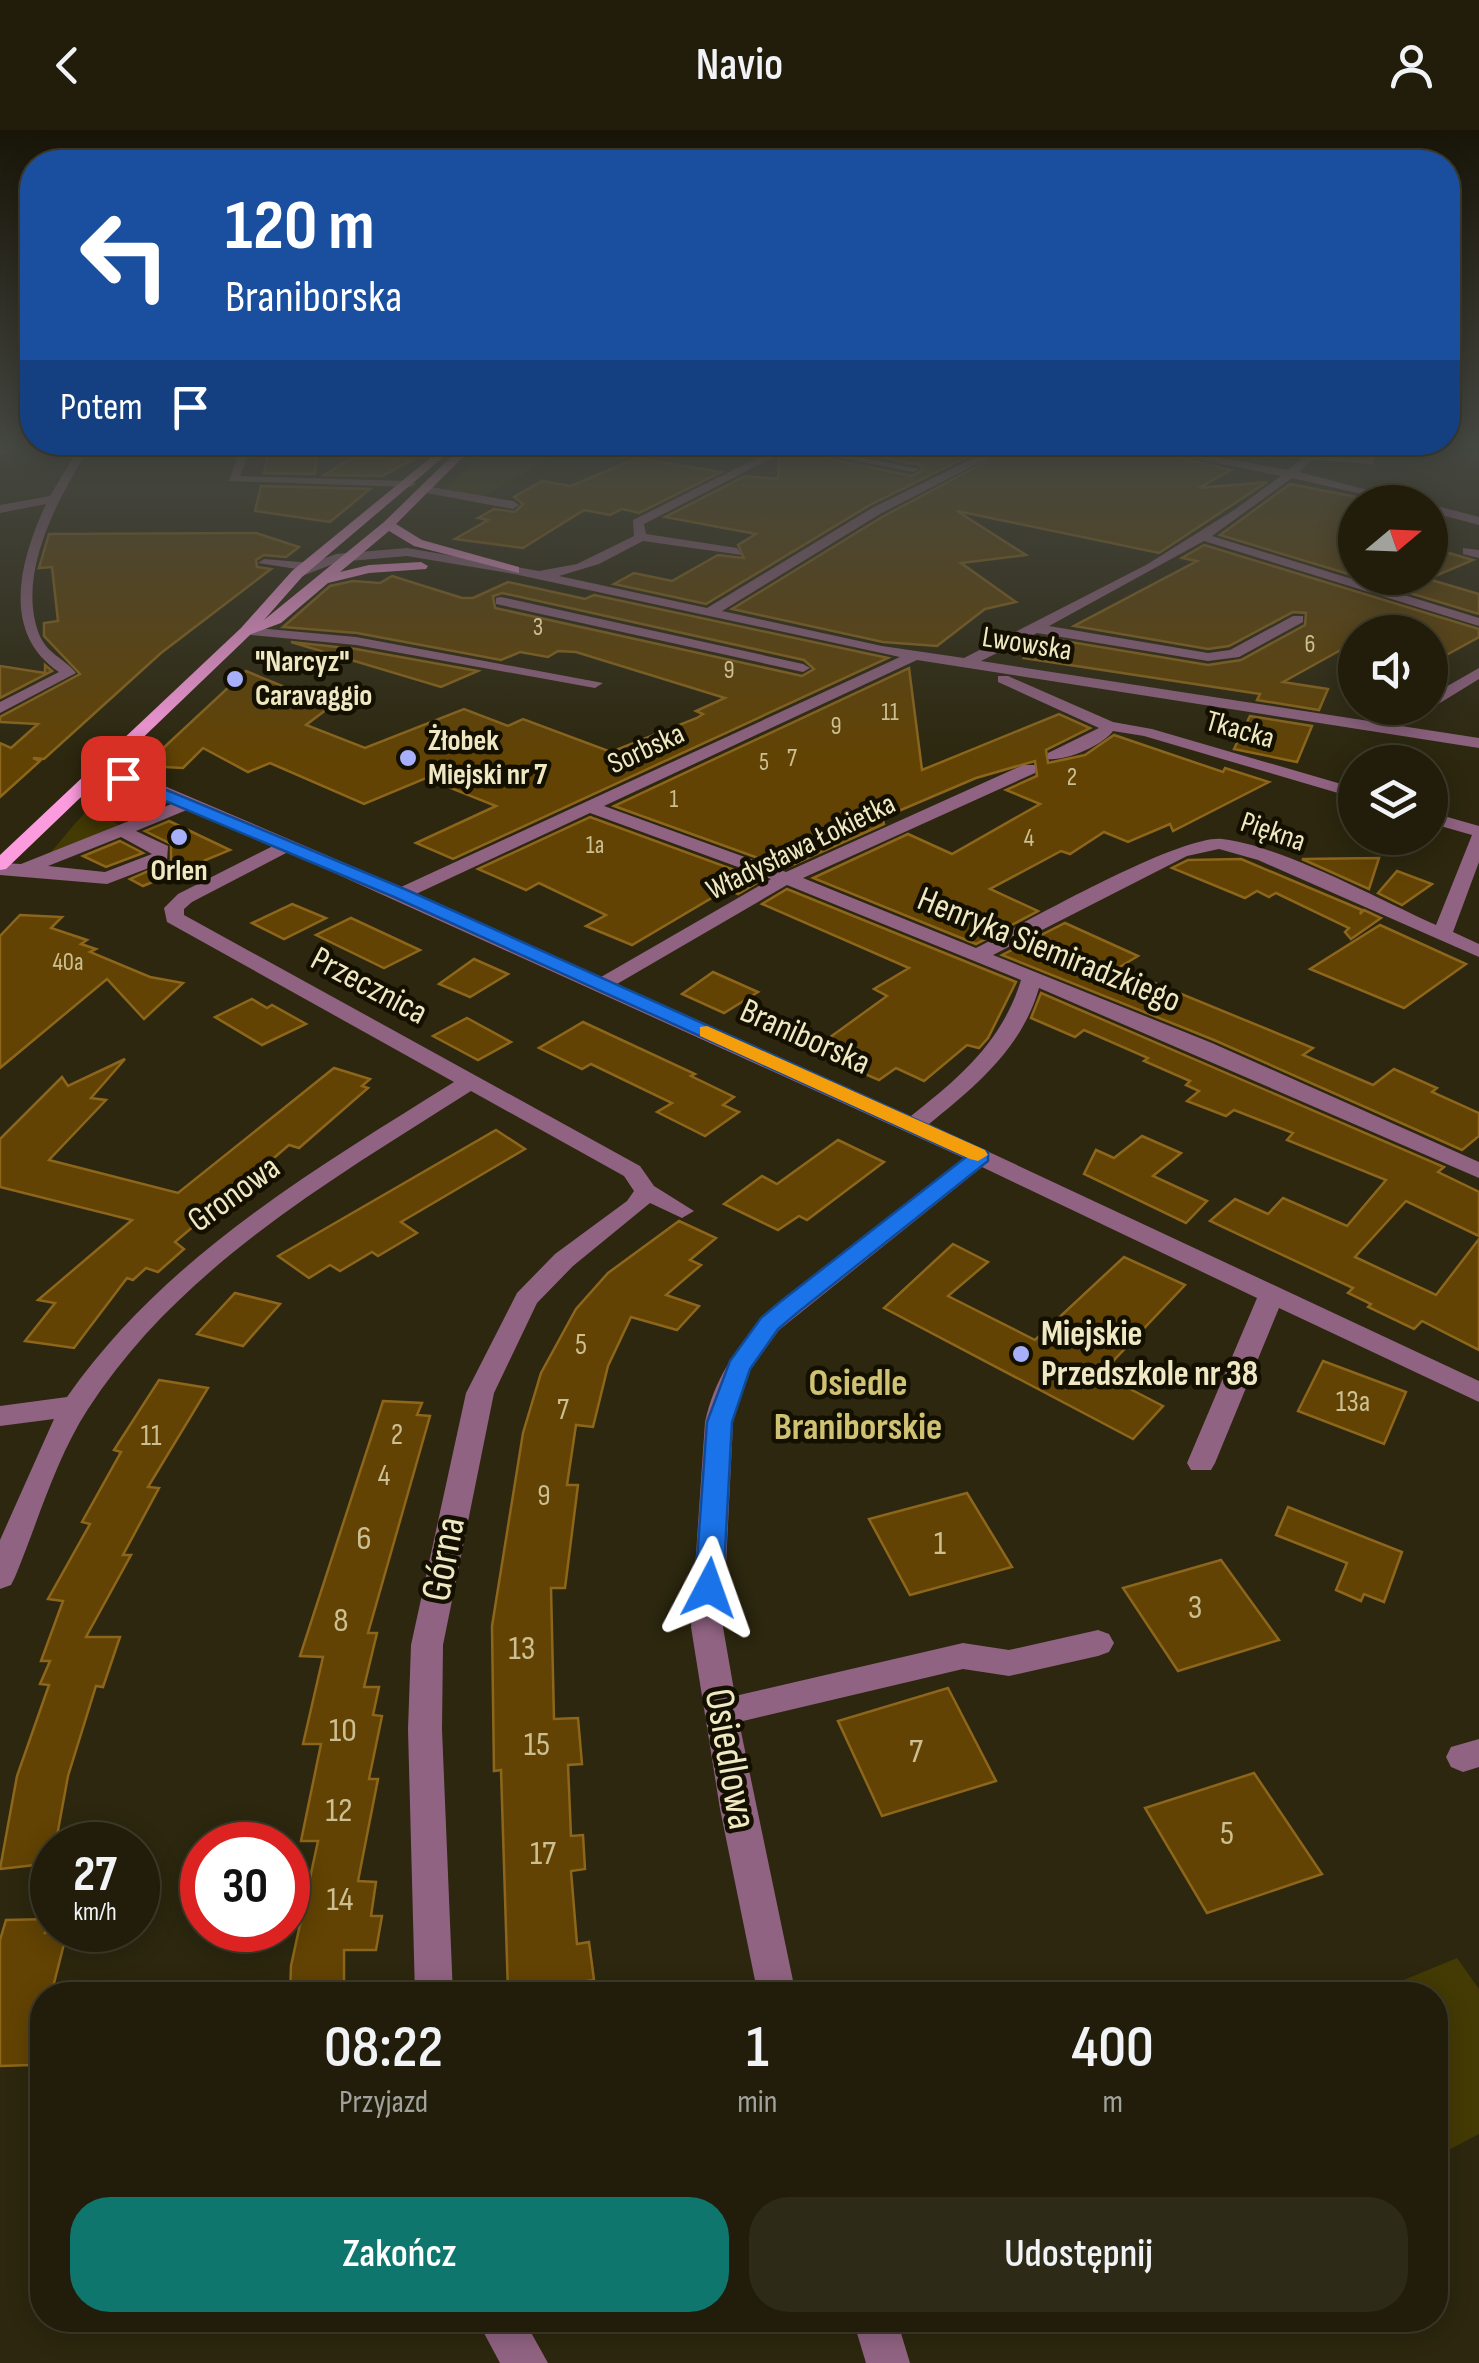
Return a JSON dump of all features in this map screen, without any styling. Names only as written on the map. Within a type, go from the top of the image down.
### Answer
[{"type":"main road","points":[[0,867],[91,774],[246,631],[321,553]]},
{"type":"main road","points":[[246,631],[276,620],[353,553]]},
{"type":"main road","points":[[454,553],[514,570]]},
{"type":"main road","points":[[316,584],[369,568],[421,566]]},
{"type":"street","points":[[0,708],[69,672],[43,654],[27,620],[25,575],[32,553]]},
{"type":"street","points":[[346,553],[350,556]]},
{"type":"street","name":"Lwowska","points":[[350,556],[390,553]]},
{"type":"street","name":"Lwowska","points":[[414,553],[579,583],[707,614],[916,655],[1479,742]]},
{"type":"street","points":[[551,612],[579,583],[619,553]]},
{"type":"street","points":[[707,614],[808,553]]},
{"type":"street","points":[[966,663],[1169,553]]},
{"type":"street","points":[[1256,553],[1479,622]]},
{"type":"street","points":[[264,562],[302,570],[350,556]]},
{"type":"street","name":"Lwowska","points":[[350,556],[579,583]]},
{"type":"street","points":[[501,601],[803,668]]},
{"type":"street","points":[[1034,628],[1208,656],[1234,654],[1298,619]]},
{"type":"street","points":[[738,654],[778,629]]},
{"type":"street","points":[[246,631],[356,641],[595,683]]},
{"type":"street","name":"Sorbska","points":[[400,894],[916,655]]},
{"type":"street","points":[[966,663],[1108,726],[1102,735],[1054,756]]},
{"type":"street","points":[[1448,692],[1479,672]]},
{"type":"street","points":[[1392,728],[1397,725]]},
{"type":"street","name":"Tkacka","points":[[1108,726],[1164,737],[1338,788]]},
{"type":"street","name":"Władysława Łokietka","points":[[603,984],[782,880],[1029,770]]},
{"type":"street","name":"Braniborska","points":[[91,774],[123,778],[190,804],[603,984],[913,1124],[1479,1392]]},
{"type":"street","points":[[23,870],[190,804]]},
{"type":"street","name":"Henryka Siemiradzkiego","points":[[588,806],[782,880],[810,887],[977,955],[1204,1048],[1479,1171]]},
{"type":"street","points":[[1442,935],[1479,835],[1448,824]]},
{"type":"street","points":[[0,867],[107,878],[163,854],[120,830]]},
{"type":"street","name":"Piękna","points":[[977,955],[1181,852],[1219,844],[1264,856],[1479,952]]},
{"type":"street","name":"Przecznica","points":[[288,845],[186,898],[174,908],[174,918],[632,1171],[646,1190],[682,1211]]},
{"type":"street","points":[[913,1124],[978,1074],[1002,1047],[1026,1009],[1032,979]]},
{"type":"street","name":"Gronowa","points":[[0,1577],[75,1406],[115,1350],[206,1260],[268,1213],[471,1081]]},
{"type":"street","name":"Osiedlowa","points":[[773,1982],[706,1627],[720,1422],[726,1394],[738,1367],[770,1324],[981,1156]]},
{"type":"street","name":"Górna","points":[[434,1982],[424,1729],[427,1645],[480,1394],[526,1300],[564,1260],[636,1206],[646,1190]]},
{"type":"street","points":[[1201,1463],[1272,1294]]},
{"type":"street","points":[[0,1416],[75,1406]]},
{"type":"street","points":[[721,1713],[963,1656],[1010,1662],[1098,1643]]},
{"type":"street","points":[[507,2332],[526,2363]]},
{"type":"street","points":[[879,2332],[888,2363]]},
{"type":"shaded area","points":[[129,786],[163,801],[161,807],[144,816],[124,805],[114,809],[123,815],[111,820],[120,826],[50,853],[96,802]]},
{"type":"shaded area","points":[[1457,1958],[1479,1989],[1479,2134],[1448,2150],[1448,1982],[1399,1982]]},
{"type":"building","points":[[43,553],[291,553],[286,557],[264,555],[256,560],[257,567],[271,569],[161,653],[44,759],[33,758],[40,761],[0,797],[0,743],[11,748],[38,724],[0,722],[0,717],[80,674],[44,636],[44,623],[58,621],[52,567],[39,568]]},
{"type":"building","points":[[742,553],[790,553],[706,604],[614,584],[634,573],[672,581],[718,555],[744,558]]},
{"type":"building","points":[[823,553],[1026,555],[961,563],[1016,602],[985,609],[937,646],[883,642],[732,609]]},
{"type":"building","points":[[1190,553],[1231,553],[1338,586],[1338,595],[1368,595],[1433,615],[1338,615],[1338,651],[1283,682],[1328,689],[1319,710],[1257,700],[1260,694],[1024,658],[1041,637],[1208,665],[1241,660],[1305,625],[1306,613],[1293,612],[1229,646],[1208,649],[1074,626],[1197,561],[1182,558]]},
{"type":"building","points":[[1280,553],[1338,553],[1338,571]]},
{"type":"building","points":[[1448,553],[1473,560],[1448,571]]},
{"type":"building","points":[[392,576],[473,598],[508,582],[585,599],[594,595],[888,658],[453,859],[416,843],[496,806],[426,778],[364,804],[270,763],[248,772],[203,748],[183,768],[144,766],[246,671],[331,706],[306,725],[365,748],[464,709],[508,726],[523,719],[611,752],[697,718],[703,714],[696,711],[725,698],[576,652],[558,651],[548,657],[520,652],[501,660],[357,633],[283,627],[330,586],[353,581],[380,583]],"holes":[[[502,593],[804,660],[814,669],[802,676],[495,608],[493,596]]]},
{"type":"building","points":[[1448,585],[1479,594],[1479,614],[1416,595],[1448,595]]},
{"type":"building","points":[[1448,620],[1479,629],[1479,637],[1448,654]]},
{"type":"building","points":[[291,642],[356,649],[478,671],[441,687]]},
{"type":"building","points":[[45,665],[52,671],[0,698],[0,666],[45,673]]},
{"type":"building","points":[[909,668],[922,770],[1059,714],[1090,728],[1046,750],[1048,763],[1085,755],[1114,735],[1223,772],[1225,768],[1269,782],[1173,831],[1170,824],[1128,842],[1104,832],[1070,854],[1061,851],[990,889],[1038,911],[976,944],[813,878],[908,834],[952,854],[1040,804],[1006,790],[1037,776],[1035,761],[976,778],[882,818],[884,824],[786,868],[614,806]]},
{"type":"building","points":[[1250,716],[1312,726],[1297,762],[1234,749]]},
{"type":"building","points":[[590,817],[762,880],[738,894],[727,889],[632,945],[586,926],[606,915],[539,883],[526,890],[478,869]]},
{"type":"building","points":[[169,821],[230,850],[143,886],[130,879],[171,861],[171,844],[145,831]]},
{"type":"building","points":[[120,841],[143,853],[106,867],[83,856]]},
{"type":"building","points":[[1379,858],[1369,889],[1302,859]]},
{"type":"building","points":[[1241,859],[1362,910],[1360,914],[1364,910],[1381,918],[1351,939],[1345,932],[1349,928],[1276,893],[1269,897],[1257,891],[1245,898],[1172,868],[1188,860]]},
{"type":"building","points":[[1397,871],[1432,884],[1402,905],[1378,893]]},
{"type":"building","points":[[787,889],[1016,982],[988,1038],[979,1048],[967,1045],[924,1081],[896,1068],[879,1080],[811,1051],[887,996],[874,989],[909,968],[762,904]]},
{"type":"building","points":[[292,904],[326,918],[284,939],[252,923]]},
{"type":"building","points":[[20,915],[62,917],[51,928],[87,940],[81,944],[96,949],[90,952],[150,977],[183,983],[144,1019],[107,979],[0,1068],[0,936]]},
{"type":"building","points":[[351,918],[420,950],[384,968],[316,935]]},
{"type":"building","points":[[1065,923],[1138,956],[1118,968],[1313,1048],[1303,1055],[1373,1085],[1394,1069],[1437,1088],[1432,1092],[1479,1113],[1479,1136],[1462,1150],[1214,1040],[1002,955]]},
{"type":"building","points":[[1380,925],[1466,964],[1404,1008],[1310,969]]},
{"type":"building","points":[[474,959],[508,974],[470,997],[439,984]]},
{"type":"building","points":[[713,972],[758,992],[724,1013],[682,994]]},
{"type":"building","points":[[1041,993],[1444,1167],[1438,1172],[1479,1192],[1479,1236],[1406,1201],[1355,1257],[1436,1295],[1479,1239],[1479,1350],[1422,1321],[1414,1329],[1368,1307],[1371,1304],[1348,1293],[1353,1288],[1210,1221],[1235,1199],[1268,1214],[1283,1198],[1347,1226],[1386,1180],[1287,1140],[1293,1133],[1234,1110],[1226,1116],[1187,1101],[1199,1091],[1186,1085],[1190,1081],[1144,1061],[1148,1058],[1084,1030],[1075,1037],[1031,1018]]},
{"type":"building","points":[[252,999],[306,1024],[262,1045],[215,1017]]},
{"type":"building","points":[[467,1018],[511,1042],[478,1060],[433,1036]]},
{"type":"building","points":[[583,1022],[695,1074],[691,1076],[734,1097],[723,1105],[739,1112],[705,1136],[657,1112],[672,1103],[591,1064],[582,1069],[539,1048]]},
{"type":"building","points":[[125,1059],[91,1098],[106,1100],[49,1160],[178,1193],[334,1068],[370,1079],[362,1086],[368,1088],[299,1148],[289,1145],[175,1242],[184,1249],[158,1272],[146,1268],[133,1280],[127,1278],[74,1348],[25,1341],[55,1303],[38,1300],[132,1220],[0,1187],[0,1139],[62,1077],[68,1086]]},
{"type":"building","points":[[496,1130],[525,1149],[401,1222],[417,1233],[378,1256],[372,1252],[340,1271],[330,1265],[309,1278],[278,1256]]},
{"type":"building","points":[[1142,1136],[1181,1153],[1153,1176],[1207,1201],[1186,1223],[1084,1174],[1096,1150],[1114,1158]]},
{"type":"building","points":[[838,1140],[884,1162],[807,1220],[799,1216],[778,1230],[724,1204],[762,1176],[777,1184]]},
{"type":"building","points":[[679,1221],[716,1238],[690,1260],[701,1265],[666,1295],[699,1306],[677,1330],[631,1317],[608,1366],[593,1427],[576,1425],[567,1485],[578,1485],[565,1588],[551,1588],[554,1719],[578,1718],[582,1764],[568,1765],[571,1836],[583,1835],[585,1869],[571,1871],[577,1944],[589,1942],[594,1980],[508,1982],[501,1770],[494,1771],[492,1626],[523,1433],[541,1373],[576,1309],[608,1273]]},
{"type":"building","points":[[953,1244],[988,1262],[948,1296],[1035,1340],[1124,1257],[1185,1285],[1101,1374],[1163,1406],[1133,1439],[884,1308]]},
{"type":"building","points":[[235,1293],[280,1304],[243,1346],[197,1334]]},
{"type":"building","points":[[1323,1361],[1406,1392],[1384,1444],[1298,1411]]},
{"type":"building","points":[[159,1380],[208,1388],[148,1487],[159,1488],[123,1555],[131,1555],[86,1637],[120,1637],[103,1687],[96,1686],[68,1776],[60,1822],[30,1822],[30,1866],[0,1869],[17,1776],[49,1685],[40,1684],[50,1661],[41,1661],[63,1601],[48,1599],[90,1524],[82,1522],[121,1452],[114,1450]]},
{"type":"building","points":[[383,1401],[422,1403],[417,1415],[430,1416],[368,1633],[377,1633],[364,1687],[379,1687],[373,1715],[382,1716],[369,1779],[378,1779],[358,1881],[376,1882],[371,1916],[382,1916],[376,1950],[344,1950],[344,1982],[290,1982],[294,1952],[310,1952],[310,1878],[318,1841],[310,1841],[310,1822],[305,1822],[321,1744],[303,1744],[323,1657],[300,1656]]},
{"type":"building","points":[[967,1493],[1012,1567],[910,1595],[869,1519]]},
{"type":"building","points":[[1288,1507],[1402,1552],[1384,1602],[1364,1594],[1361,1601],[1336,1590],[1347,1563],[1276,1535]]},
{"type":"building","points":[[1221,1560],[1279,1640],[1178,1671],[1123,1588]]},
{"type":"building","points":[[948,1688],[996,1781],[882,1816],[838,1721]]},
{"type":"building","points":[[1254,1773],[1322,1874],[1207,1913],[1145,1808]]},
{"type":"building","points":[[30,1919],[30,1952],[62,1952],[54,1982],[30,1982],[30,2065],[0,2066],[0,1940],[6,1920]]},
{"type":"slow traffic","points":[[707,1032],[978,1155]]},
{"type":"place","name":"\"Narcyz\" Caravaggio","points":[[235,679]]},
{"type":"place","name":"Żłobek Miejski nr 7","points":[[408,758]]},
{"type":"place","name":"Orlen","points":[[179,837]]},
{"type":"place","name":"Miejskie Przedszkole nr 38","points":[[1021,1354]]},
{"type":"district","name":"Osiedle Braniborskie","points":[[858,1405]]},
{"type":"route","points":[[123,778],[400,894],[981,1156],[788,1307],[738,1367],[726,1394],[720,1422],[709,1588]]}]
